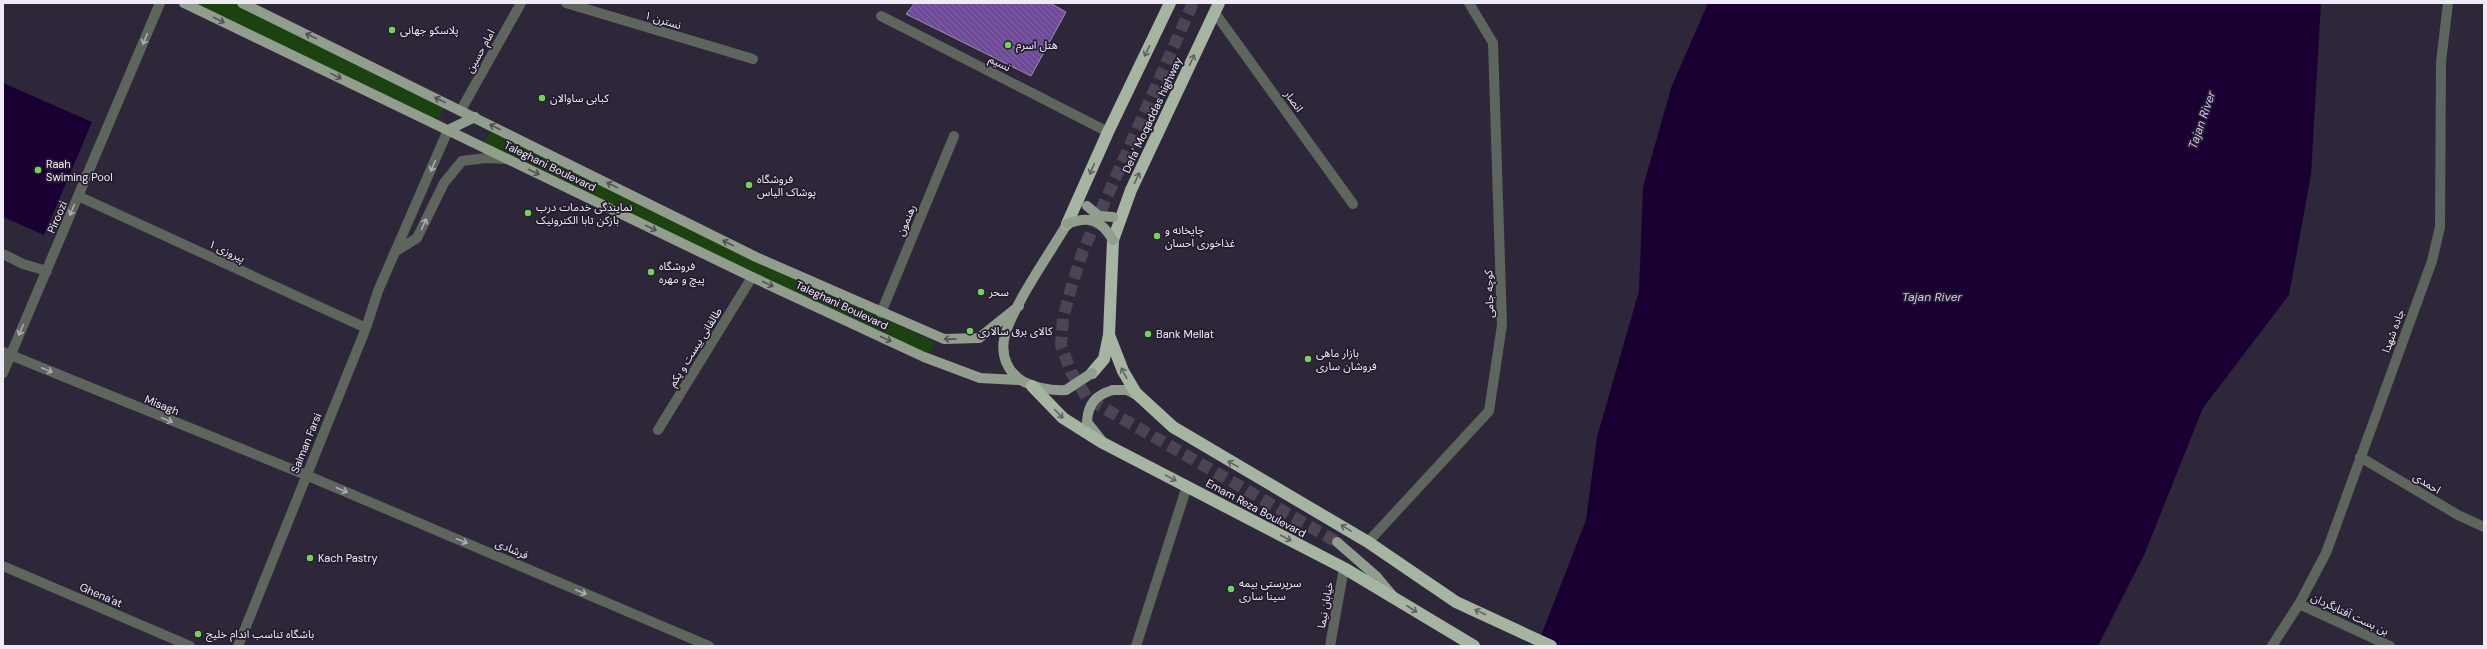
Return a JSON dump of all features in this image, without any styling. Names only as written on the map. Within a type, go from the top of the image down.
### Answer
[{"type":"highway","points":[[1067,224],[1108,132],[1170,3]]},
{"type":"highway","name":"Defa' Moqaddas highway","points":[[1109,335],[1113,240],[1127,201],[1217,8]]},
{"type":"highway","points":[[1109,335],[1123,371],[1140,397],[1173,427],[1368,542],[1456,602],[1551,646]]},
{"type":"highway","points":[[1092,373],[1104,359],[1109,335]]},
{"type":"highway","name":"Emam Reza Boulevard","points":[[1032,386],[1063,418],[1104,442],[1344,568],[1474,646]]},
{"type":"main road","name":"Taleghani Boulevard","points":[[184,3],[752,277],[940,364],[980,378],[1020,380]]},
{"type":"main road","name":"Taleghani Boulevard","points":[[242,3],[756,257],[881,313],[944,339],[979,338],[1019,306]]},
{"type":"main road","points":[[448,130],[475,117]]},
{"type":"main road","points":[[1085,185],[1084,198],[1087,206],[1099,216],[1113,217],[1127,201]]},
{"type":"main road","points":[[1092,373],[1066,390],[1032,386],[1020,380],[1011,373],[1007,367],[1004,346],[1006,332],[1019,306],[1067,224],[1079,219],[1095,221],[1107,231],[1113,240]]},
{"type":"main road","points":[[1104,442],[1087,422],[1088,409],[1098,394],[1113,390],[1127,390],[1140,397]]},
{"type":"main road","points":[[1337,542],[1376,576],[1392,596]]},
{"type":"street","name":"Piroozi","points":[[3,373],[7,354],[47,271],[160,3]]},
{"type":"street","name":"امام حسین","points":[[461,110],[521,3]]},
{"type":"street","name":"نسترن ۱","points":[[566,3],[754,59]]},
{"type":"street","name":"کوچه جامی","points":[[1368,542],[1489,411],[1502,325],[1493,43],[1469,3]]},
{"type":"street","name":"جاده شهدا","points":[[2272,646],[2299,604],[2326,553],[2432,261],[2440,227],[2441,62],[2448,3]]},
{"type":"street","name":"انصار","points":[[1217,8],[1353,204]]},
{"type":"street","name":"نسیم","points":[[881,16],[1108,132]]},
{"type":"street","name":"Salman Farsi","points":[[238,646],[366,328],[378,291],[398,250],[448,130]]},
{"type":"street","name":"رهنمون","points":[[881,313],[954,136]]},
{"type":"street","points":[[398,250],[417,238],[444,183],[462,161],[486,158],[508,159]]},
{"type":"street","name":"پیروزی ١","points":[[78,196],[366,328]]},
{"type":"street","points":[[3,254],[23,264],[47,271]]},
{"type":"street","name":"طالقانی بیست و یکم","points":[[658,430],[752,277]]},
{"type":"street","name":"Misagh","points":[[7,354],[306,475]]},
{"type":"street","name":"احمدی","points":[[2360,457],[2458,515],[2484,527]]},
{"type":"street","name":"فرشادی","points":[[306,475],[709,646]]},
{"type":"street","points":[[1136,646],[1187,486]]},
{"type":"street","name":"Ghena'at","points":[[3,566],[190,646]]},
{"type":"street","name":"خیابان نیما","points":[[1330,646],[1344,568]]},
{"type":"street","name":"بن بست آفتابگردان","points":[[2299,604],[2390,646]]},
{"type":"green space","points":[[194,3],[233,3],[439,104],[443,108],[441,116],[432,118]]},
{"type":"green space","points":[[491,131],[932,341],[934,344],[930,352],[925,353],[486,145],[485,140]]},
{"type":"water","name":"Tajan River","points":[[1708,3],[2321,3],[2311,175],[2289,295],[2203,408],[2145,553],[2098,646],[1537,646],[1586,520],[1597,437],[1639,291],[1643,187],[1671,88]]},
{"type":"water","name":"Raah Swiming Pool","points":[[3,83],[92,122],[44,235],[3,217]]},
{"type":"building","name":"هتل اسرم","points":[[915,3],[1050,3],[1066,12],[1031,76],[906,14]]},
{"type":"tunnel","points":[[1193,3],[1083,251],[1063,318],[1061,345],[1071,372],[1088,399],[1337,542]]},
{"type":"place","name":"پلاسکو جهانی","points":[[392,30]]},
{"type":"place","name":"هتل اسرم","points":[[1008,45]]},
{"type":"place","name":"کبابی ساوالان","points":[[542,98]]},
{"type":"place","name":"Raah Swiming Pool","points":[[38,170]]},
{"type":"place","name":"فروشگاه پوشاک الیاس","points":[[749,185]]},
{"type":"place","name":"نمایندگی خدمات درب بازکن تابا الکترونیک","points":[[528,213]]},
{"type":"place","name":"چایخانه و غذاخوری احسان","points":[[1157,236]]},
{"type":"place","name":"فروشگاه پیچ و مهره","points":[[651,272]]},
{"type":"place","name":"سحر","points":[[981,292]]},
{"type":"place","name":"کالای برق سالاری","points":[[970,331]]},
{"type":"place","name":"Bank Mellat","points":[[1148,334]]},
{"type":"place","name":"بازار ماهی فروشان ساری","points":[[1308,359]]},
{"type":"place","name":"Kach Pastry","points":[[310,558]]},
{"type":"place","name":"سرپرستی بیمه سینا ساری","points":[[1231,589]]},
{"type":"place","name":"باشگاه تناسب اندام خلیج","points":[[198,634]]}]
